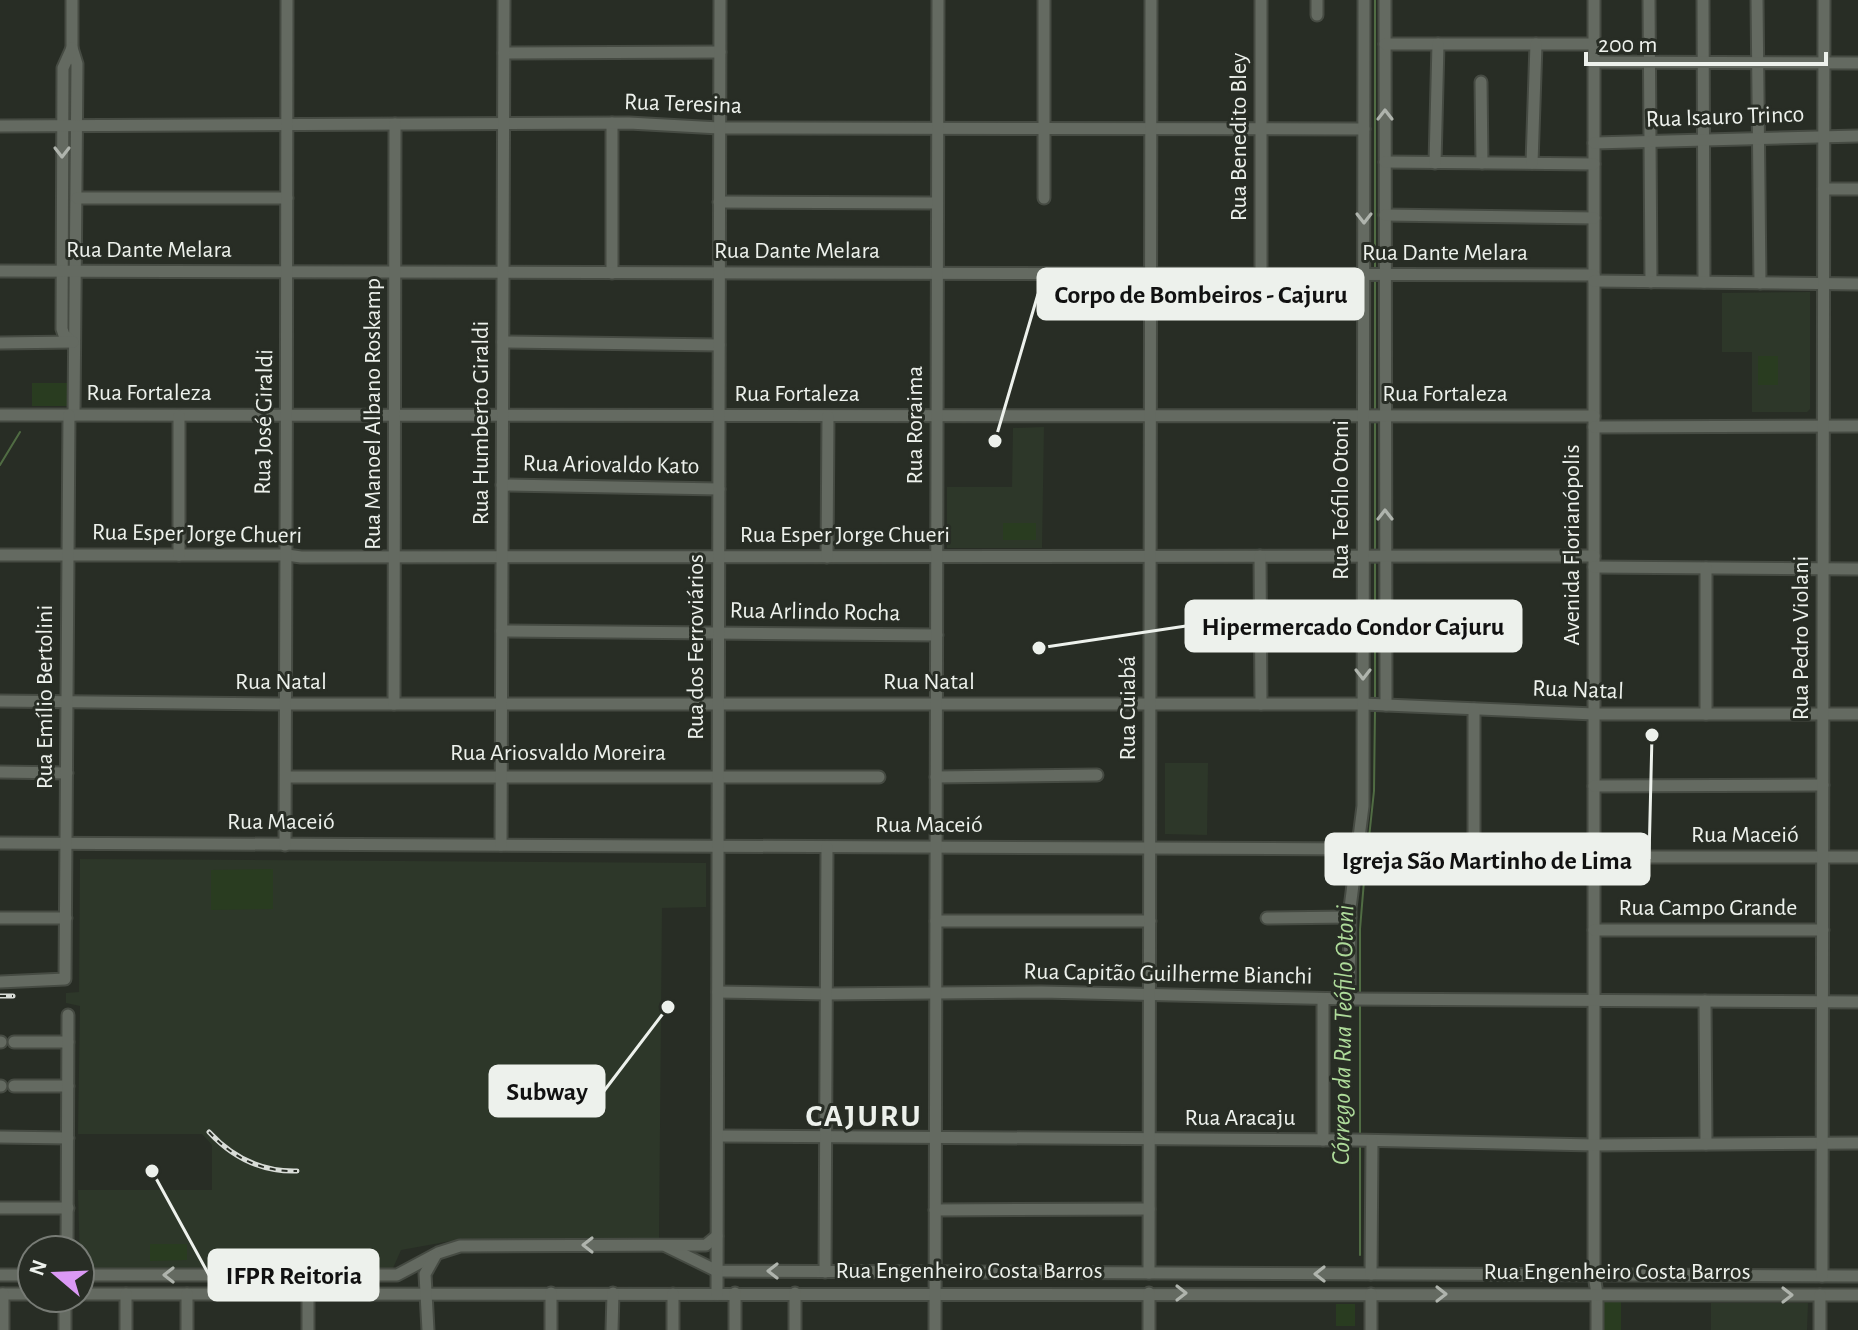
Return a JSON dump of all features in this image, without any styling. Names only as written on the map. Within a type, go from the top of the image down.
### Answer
[{"type":"street","name":"Rua Emílio Bertolini","points":[[0,982],[65,979],[68,555],[77,198],[77,64],[72,48],[72,0]]},
{"type":"street","name":"Rua José Giraldi","points":[[285,845],[287,0]]},
{"type":"street","name":"Rua Humberto Giraldi","points":[[501,845],[504,0]]},
{"type":"street","name":"Rua dos Ferroviários","points":[[717,1283],[720,0]]},
{"type":"street","name":"Rua Roraima","points":[[935,1330],[938,0]]},
{"type":"street","points":[[1044,0],[1044,198]]},
{"type":"street","name":"Rua Cuiabá","points":[[1149,1273],[1151,0]]},
{"type":"street","name":"Rua Benedito Bley","points":[[1261,0],[1261,274]]},
{"type":"street","points":[[1317,0],[1317,15]]},
{"type":"street","name":"Rua Teófilo Otoni","points":[[1357,999],[1350,917],[1363,806],[1364,0]]},
{"type":"street","name":"Rua Teófilo Otoni","points":[[1385,0],[1386,705]]},
{"type":"street","name":"Avenida Florianópolis","points":[[1594,0],[1594,1275],[1597,1330]]},
{"type":"street","points":[[1649,0],[1651,282]]},
{"type":"street","points":[[1703,0],[1704,282]]},
{"type":"street","points":[[1757,0],[1760,283]]},
{"type":"street","name":"Rua Pedro Violani","points":[[1822,1276],[1824,0]]},
{"type":"street","points":[[1385,44],[1594,44]]},
{"type":"street","points":[[1435,163],[1438,44]]},
{"type":"street","points":[[1532,163],[1536,44]]},
{"type":"street","name":"Rua Emílio Bertolini","points":[[72,48],[63,68],[62,329],[73,342]]},
{"type":"street","points":[[504,53],[720,52]]},
{"type":"street","points":[[1594,62],[1858,63]]},
{"type":"street","points":[[1481,82],[1482,163]]},
{"type":"street","name":"Rua Teresina","points":[[0,126],[612,123],[719,128],[1364,129]]},
{"type":"street","points":[[612,123],[612,273]]},
{"type":"street","name":"Rua Manoel Albano Roskamp","points":[[394,704],[395,124]]},
{"type":"street","name":"Rua Isauro Trinco","points":[[1594,143],[1858,136]]},
{"type":"street","points":[[1385,162],[1594,164]]},
{"type":"street","points":[[1824,189],[1858,189]]},
{"type":"street","points":[[77,198],[287,198]]},
{"type":"street","points":[[719,202],[937,203]]},
{"type":"street","points":[[1385,215],[1594,218]]},
{"type":"street","name":"Rua Dante Melara","points":[[0,271],[1385,274],[1858,284]]},
{"type":"street","points":[[0,343],[73,342]]},
{"type":"street","points":[[503,342],[719,345]]},
{"type":"street","name":"Rua Fortaleza","points":[[0,415],[1385,416],[1858,426]]},
{"type":"street","points":[[179,416],[179,555]]},
{"type":"street","points":[[827,557],[828,416]]},
{"type":"street","name":"Rua Ariovaldo Kato","points":[[502,485],[719,489]]},
{"type":"street","name":"Rua Esper Jorge Chueri","points":[[0,555],[1385,556],[1706,568],[1858,569]]},
{"type":"street","points":[[1260,556],[1261,704]]},
{"type":"street","points":[[1706,568],[1706,714]]},
{"type":"street","name":"Rua Arlindo Rocha","points":[[502,631],[937,635]]},
{"type":"street","name":"Rua Natal","points":[[0,701],[1363,704],[1594,714],[1858,714]]},
{"type":"street","points":[[1474,709],[1474,857]]},
{"type":"street","points":[[0,772],[67,773]]},
{"type":"street","points":[[936,777],[1097,775]]},
{"type":"street","name":"Rua Ariosvaldo Moreira","points":[[286,777],[879,777]]},
{"type":"street","points":[[1594,786],[1823,785]]},
{"type":"street","name":"Rua Maceió","points":[[0,843],[1357,849],[1474,857],[1858,857]]},
{"type":"street","points":[[825,1272],[827,847]]},
{"type":"street","points":[[1267,918],[1350,917]]},
{"type":"street","points":[[0,918],[66,918]]},
{"type":"street","points":[[936,921],[1150,921]]},
{"type":"street","name":"Rua Campo Grande","points":[[1594,930],[1823,930]]},
{"type":"street","name":"Rua Capitão Guilherme Bianchi","points":[[718,992],[1858,1002]]},
{"type":"street","points":[[1323,999],[1323,1140]]},
{"type":"street","points":[[1705,1001],[1706,1144]]},
{"type":"street","points":[[67,1234],[68,1015]]},
{"type":"street","points":[[14,1042],[68,1042]]},
{"type":"street","points":[[14,1086],[68,1086]]},
{"type":"street","name":"Rua Aracaju","points":[[718,1136],[1364,1140],[1594,1145],[1858,1143]]},
{"type":"street","points":[[0,1137],[68,1138]]},
{"type":"street","points":[[1364,1140],[1371,1274]]},
{"type":"street","points":[[0,1208],[68,1208]]},
{"type":"street","points":[[935,1210],[1149,1209]]},
{"type":"street","name":"Rua Engenheiro Costa Barros","points":[[96,1275],[397,1275],[438,1253],[471,1245],[706,1245],[717,1236]]},
{"type":"street","name":"Rua Engenheiro Costa Barros","points":[[666,1246],[735,1293],[1858,1295]]},
{"type":"street","points":[[428,1330],[425,1274],[431,1259],[438,1253]]},
{"type":"street","name":"Rua Engenheiro Costa Barros","points":[[96,1294],[673,1294],[717,1283],[825,1272],[1858,1276]]},
{"type":"street","points":[[551,1293],[551,1330]]},
{"type":"street","points":[[612,1330],[613,1293]]},
{"type":"street","points":[[735,1293],[735,1330]]},
{"type":"street","points":[[795,1293],[795,1330]]},
{"type":"street","points":[[1149,1293],[1149,1330]]},
{"type":"street","points":[[2,1294],[3,1330]]},
{"type":"street","points":[[126,1294],[126,1330]]},
{"type":"street","points":[[187,1294],[187,1330]]},
{"type":"street","points":[[308,1294],[308,1330]]},
{"type":"street","points":[[673,1294],[673,1330]]},
{"type":"street","points":[[1371,1294],[1371,1330]]},
{"type":"street","points":[[1820,1295],[1820,1330]]},
{"type":"shaded area","points":[[1810,292],[1810,409],[1807,412],[1752,412],[1752,352],[1722,352],[1722,293]]},
{"type":"shaded area","points":[[1044,427],[1042,548],[947,548],[947,487],[1012,487],[1013,428]]},
{"type":"shaded area","points":[[1165,763],[1208,763],[1207,835],[1165,834]]},
{"type":"shaded area","points":[[80,859],[706,863],[706,907],[662,908],[659,1239],[462,1239],[401,1250],[393,1268],[96,1268],[96,1234],[79,1234],[78,1190],[212,1190],[212,1145],[202,1134],[78,1134],[80,1006],[66,1003],[66,993],[79,992]]},
{"type":"shaded area","points":[[1711,1303],[1808,1303],[1807,1330],[1711,1330]]},
{"type":"green space","points":[[1758,356],[1778,356],[1778,385],[1758,385]]},
{"type":"green space","points":[[32,383],[68,383],[68,406],[32,406]]},
{"type":"green space","points":[[1003,523],[1036,523],[1036,540],[1003,540]]},
{"type":"green space","points":[[273,869],[273,909],[211,910],[211,870]]},
{"type":"green space","points":[[150,1244],[187,1244],[187,1260],[150,1261]]},
{"type":"green space","points":[[1602,1299],[1621,1299],[1621,1330],[1602,1330]]},
{"type":"green space","points":[[1336,1304],[1355,1304],[1355,1326],[1336,1326]]},
{"type":"waterway","name":"Córrego da Rua Teófilo Otoni","points":[[1375,0],[1375,271]]},
{"type":"waterway","points":[[70,64],[71,111]]},
{"type":"waterway","points":[[70,136],[70,258]]},
{"type":"waterway","name":"Córrego da Rua Teófilo Otoni","points":[[1375,278],[1375,411]]},
{"type":"waterway","points":[[69,309],[69,327]]},
{"type":"waterway","name":"Córrego da Rua Teófilo Otoni","points":[[1375,422],[1375,551]]},
{"type":"waterway","points":[[0,465],[20,432]]},
{"type":"waterway","name":"Córrego da Rua Teófilo Otoni","points":[[1375,562],[1375,699]]},
{"type":"waterway","name":"Córrego da Rua Teófilo Otoni","points":[[1368,847],[1374,791],[1375,710]]},
{"type":"waterway","name":"Córrego da Rua Teófilo Otoni","points":[[1360,994],[1360,929],[1366,857]]},
{"type":"waterway","name":"Córrego da Rua Teófilo Otoni","points":[[1360,1005],[1360,1134]]},
{"type":"waterway","name":"Córrego da Rua Teófilo Otoni","points":[[1360,1145],[1360,1255]]},
{"type":"railway","points":[[0,996],[13,996]]},
{"type":"railway","points":[[209,1132],[249,1162],[272,1169],[297,1171]]},
{"type":"place","name":"Corpo de Bombeiros - Cajuru","points":[[995,441]]},
{"type":"place","name":"Hipermercado Condor Cajuru","points":[[1039,648]]},
{"type":"place","name":"Igreja São Martinho de Lima","points":[[1652,735]]},
{"type":"place","name":"Subway","points":[[668,1007]]},
{"type":"place","name":"IFPR Reitoria","points":[[152,1171]]},
{"type":"district","name":"CAJURU","points":[[864,1116]]}]
